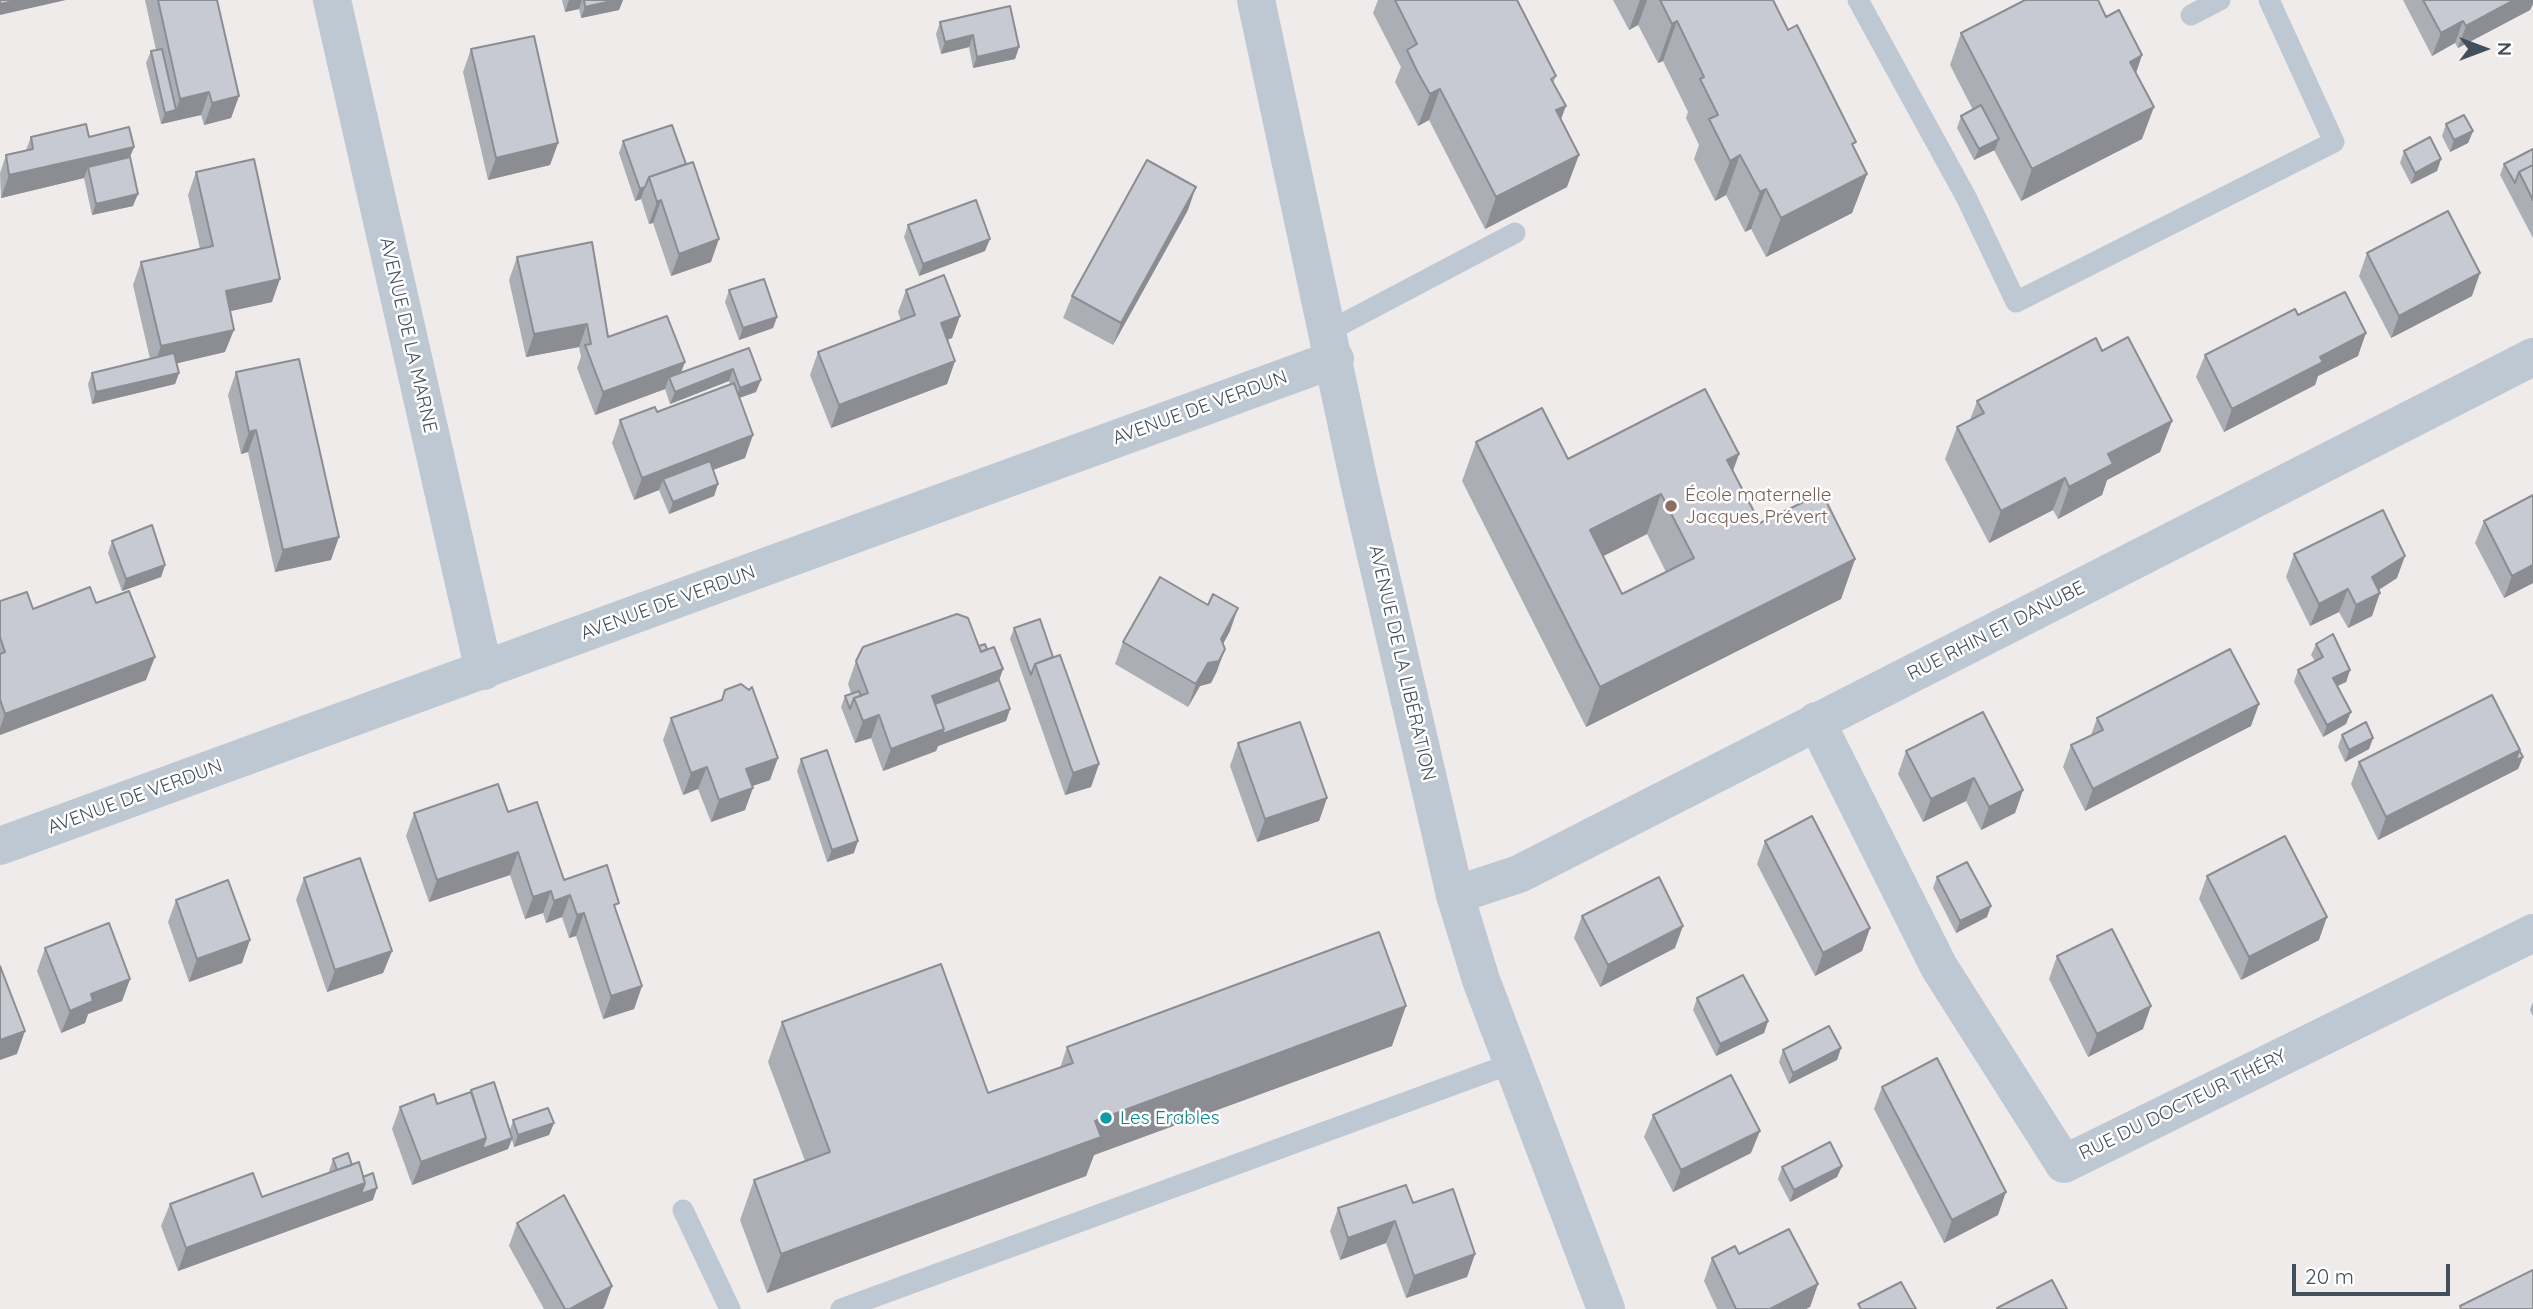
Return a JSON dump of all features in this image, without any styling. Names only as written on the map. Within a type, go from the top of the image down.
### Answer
[{"type":"street","name":"AVENUE DE LA MARNE","points":[[332,0],[484,671]]},
{"type":"street","name":"AVENUE DE LA LIBÉRATION","points":[[1256,0],[1332,345],[1359,482],[1455,895],[1481,980],[1606,1309]]},
{"type":"street","name":"AVENUE DE VERDUN","points":[[0,846],[484,671],[1332,345]]},
{"type":"street","name":"RUE RHIN ET DANUBE","points":[[1455,895],[1519,874],[2533,357]]},
{"type":"street","name":"RUE DU DOCTEUR THÉRY","points":[[1816,721],[1939,967],[2064,1164],[2533,933]]},
{"type":"lane","points":[[1858,0],[1966,197],[2017,302],[2334,142],[2269,0]]},
{"type":"lane","points":[[2191,15],[2220,0]]},
{"type":"lane","points":[[1332,345],[1516,233]]},
{"type":"lane","points":[[841,1309],[1513,1063]]},
{"type":"lane","points":[[683,1210],[730,1309]]},
{"type":"building","points":[[0,0],[20,0],[0,4]]},
{"type":"building","points":[[158,0],[217,0],[239,96],[212,103],[209,92],[180,99]]},
{"type":"building","points":[[584,0],[616,0],[585,7]]},
{"type":"building","points":[[1395,0],[1517,0],[1556,76],[1551,79],[1566,106],[1556,110],[1579,155],[1496,197],[1440,89],[1430,94],[1418,73],[1407,50],[1417,44]]},
{"type":"building","points":[[1660,0],[1773,0],[1788,30],[1797,25],[1856,142],[1852,144],[1867,174],[1781,218],[1766,189],[1760,192],[1740,155],[1730,161],[1709,119],[1718,115],[1700,79],[1704,77],[1677,21],[1672,24]]},
{"type":"building","points":[[2025,0],[2098,0],[2106,17],[2119,10],[2142,55],[2130,62],[2154,107],[2032,169],[1961,33]]},
{"type":"building","points":[[2423,0],[2514,0],[2466,26],[2463,21],[2441,33]]},
{"type":"building","points":[[1010,6],[1019,47],[977,57],[973,35],[945,42],[940,22]]},
{"type":"building","points":[[534,36],[558,143],[496,158],[471,49]]},
{"type":"building","points":[[162,49],[176,110],[165,113],[151,51]]},
{"type":"building","points":[[1981,105],[1999,139],[1979,149],[1961,116]]},
{"type":"building","points":[[2464,115],[2473,131],[2454,140],[2446,124]]},
{"type":"building","points":[[86,124],[89,137],[129,127],[134,147],[9,175],[6,155],[33,149],[31,137]]},
{"type":"building","points":[[672,125],[686,164],[649,177],[645,187],[640,189],[623,141]]},
{"type":"building","points":[[2430,137],[2441,159],[2415,173],[2404,151]]},
{"type":"building","points":[[2533,149],[2533,165],[2519,172],[2515,183],[2504,164]]},
{"type":"building","points":[[130,157],[138,194],[96,204],[88,167]]},
{"type":"building","points":[[254,159],[280,279],[226,291],[234,330],[161,346],[141,262],[213,246],[196,172]]},
{"type":"building","points":[[1147,160],[1196,187],[1121,323],[1072,296]]},
{"type":"building","points":[[693,162],[719,239],[679,254],[661,200],[657,202],[649,177]]},
{"type":"building","points":[[2533,165],[2533,200],[2519,172]]},
{"type":"building","points":[[976,200],[990,239],[923,264],[908,225]]},
{"type":"building","points":[[2448,211],[2480,273],[2399,316],[2367,253]]},
{"type":"building","points":[[592,242],[608,337],[667,316],[685,362],[603,392],[585,345],[591,344],[587,324],[534,334],[517,257]]},
{"type":"building","points":[[944,275],[960,316],[941,323],[955,361],[839,405],[818,352],[915,315],[906,290]]},
{"type":"building","points":[[764,279],[777,317],[743,328],[729,290]]},
{"type":"building","points":[[2345,292],[2366,333],[2320,357],[2323,362],[2232,409],[2205,355],[2295,309],[2298,315]]},
{"type":"building","points":[[2128,337],[2172,421],[2108,454],[2113,464],[2069,487],[2065,478],[2001,511],[1957,427],[1984,413],[1977,401],[2096,338],[2102,351]]},
{"type":"building","points":[[749,348],[761,380],[740,388],[733,369],[675,392],[669,377]]},
{"type":"building","points":[[174,353],[179,373],[96,392],[92,373]]},
{"type":"building","points":[[299,359],[339,537],[283,550],[256,430],[249,432],[236,372]]},
{"type":"building","points":[[734,383],[753,435],[642,478],[620,420],[655,407],[657,412]]},
{"type":"building","points":[[1705,389],[1739,454],[1727,460],[1760,523],[1822,493],[1855,559],[1600,687],[1476,442],[1542,408],[1568,459]],"holes":[[[1661,494],[1694,558],[1622,594],[1590,530]]]},
{"type":"building","points":[[710,461],[718,484],[673,502],[663,479]]},
{"type":"building","points":[[2533,495],[2533,565],[2512,576],[2484,521]]},
{"type":"building","points":[[2383,510],[2405,556],[2372,577],[2380,593],[2356,605],[2348,589],[2319,604],[2294,554]]},
{"type":"building","points":[[152,525],[165,565],[126,579],[112,541]]},
{"type":"building","points":[[1160,577],[1208,605],[1213,594],[1238,608],[1221,639],[1225,649],[1219,661],[1208,663],[1196,684],[1123,642]]},
{"type":"building","points":[[90,587],[96,603],[129,591],[155,657],[5,714],[0,699],[0,654],[5,652],[0,637],[0,601],[27,592],[33,609]]},
{"type":"building","points":[[957,614],[968,618],[981,652],[994,647],[1003,669],[932,696],[944,729],[891,749],[879,715],[863,721],[854,698],[868,693],[856,661],[863,647]]},
{"type":"building","points":[[1040,619],[1053,657],[1035,664],[1031,675],[1014,628]]},
{"type":"building","points":[[2333,634],[2350,670],[2333,678],[2351,712],[2327,725],[2298,670],[2323,657],[2316,644]]},
{"type":"building","points":[[985,644],[987,649],[981,652],[979,646]]},
{"type":"building","points":[[2230,649],[2259,704],[2093,789],[2071,745],[2103,730],[2097,718]]},
{"type":"building","points":[[1060,655],[1099,764],[1073,773],[1035,664]]},
{"type":"building","points":[[999,680],[1010,709],[942,734],[944,729],[935,704]]},
{"type":"building","points":[[741,684],[749,690],[752,687],[778,758],[746,769],[753,788],[719,800],[707,767],[691,773],[671,718],[722,700],[725,690]]},
{"type":"building","points":[[859,691],[861,696],[854,698],[850,709],[845,696]]},
{"type":"building","points":[[2492,695],[2520,750],[2386,817],[2359,762]]},
{"type":"building","points":[[1983,712],[2023,790],[1989,807],[1974,778],[1931,799],[1906,751]]},
{"type":"building","points":[[1300,722],[1327,798],[1265,819],[1238,743]]},
{"type":"building","points":[[2366,722],[2373,738],[2349,750],[2342,735]]},
{"type":"building","points":[[827,750],[858,841],[832,850],[801,759]]},
{"type":"building","points":[[498,784],[508,812],[537,802],[564,880],[607,865],[619,903],[614,905],[642,986],[611,996],[584,913],[577,915],[570,895],[554,901],[551,891],[533,897],[518,852],[437,880],[414,813]]},
{"type":"building","points":[[1812,816],[1870,928],[1823,953],[1765,841]]},
{"type":"building","points":[[2285,836],[2327,917],[2249,957],[2207,876]]},
{"type":"building","points":[[360,858],[392,951],[335,970],[304,878]]},
{"type":"building","points":[[1967,862],[1991,906],[1960,921],[1937,877]]},
{"type":"building","points":[[1659,877],[1683,926],[1608,965],[1582,916]]},
{"type":"building","points":[[228,880],[250,940],[197,959],[176,900]]},
{"type":"building","points":[[109,923],[130,979],[91,994],[93,1001],[70,1011],[45,948]]},
{"type":"building","points":[[2112,929],[2151,1006],[2097,1034],[2057,956]]},
{"type":"building","name":"Les Erables","points":[[1379,932],[1406,1006],[1095,1121],[1101,1137],[781,1254],[754,1180],[830,1152],[782,1022],[941,964],[988,1093],[1073,1063],[1067,1047]]},
{"type":"building","points":[[0,966],[25,1031],[0,1040]]},
{"type":"building","points":[[1743,975],[1768,1021],[1720,1044],[1697,998]]},
{"type":"building","points":[[1829,1026],[1841,1048],[1793,1073],[1783,1050]]},
{"type":"building","points":[[1937,1058],[2006,1192],[1952,1220],[1882,1087]]},
{"type":"building","points":[[1731,1075],[1760,1131],[1681,1170],[1653,1115]]},
{"type":"building","points":[[494,1082],[512,1138],[482,1149],[486,1138],[471,1090]]},
{"type":"building","points":[[471,1092],[486,1138],[421,1162],[400,1107],[434,1094],[437,1104]]},
{"type":"building","points":[[548,1108],[554,1123],[518,1135],[513,1120]]},
{"type":"building","points":[[1830,1142],[1842,1166],[1794,1190],[1782,1167]]},
{"type":"building","points":[[348,1153],[352,1165],[337,1170],[333,1159]]},
{"type":"building","points":[[359,1162],[365,1183],[186,1248],[170,1204],[253,1173],[262,1197]]},
{"type":"building","points":[[373,1173],[377,1188],[361,1194],[365,1183],[363,1177]]},
{"type":"building","points":[[1406,1185],[1413,1203],[1453,1189],[1475,1254],[1414,1276],[1395,1221],[1348,1238],[1338,1208]]},
{"type":"building","points":[[564,1195],[612,1286],[570,1309],[565,1309],[517,1223]]},
{"type":"building","points":[[1789,1229],[1818,1284],[1770,1309],[1736,1309],[1712,1258],[1735,1246],[1739,1254]]},
{"type":"building","points":[[2533,1270],[2533,1309],[2461,1309],[2460,1306]]},
{"type":"building","points":[[2052,1280],[2067,1309],[1997,1308]]},
{"type":"building","points":[[1901,1282],[1916,1309],[1861,1309],[1858,1304]]},
{"type":"place","name":"École maternelle Jacques Prévert","points":[[1671,506]]},
{"type":"place","name":"Les Erables","points":[[1106,1118]]}]
